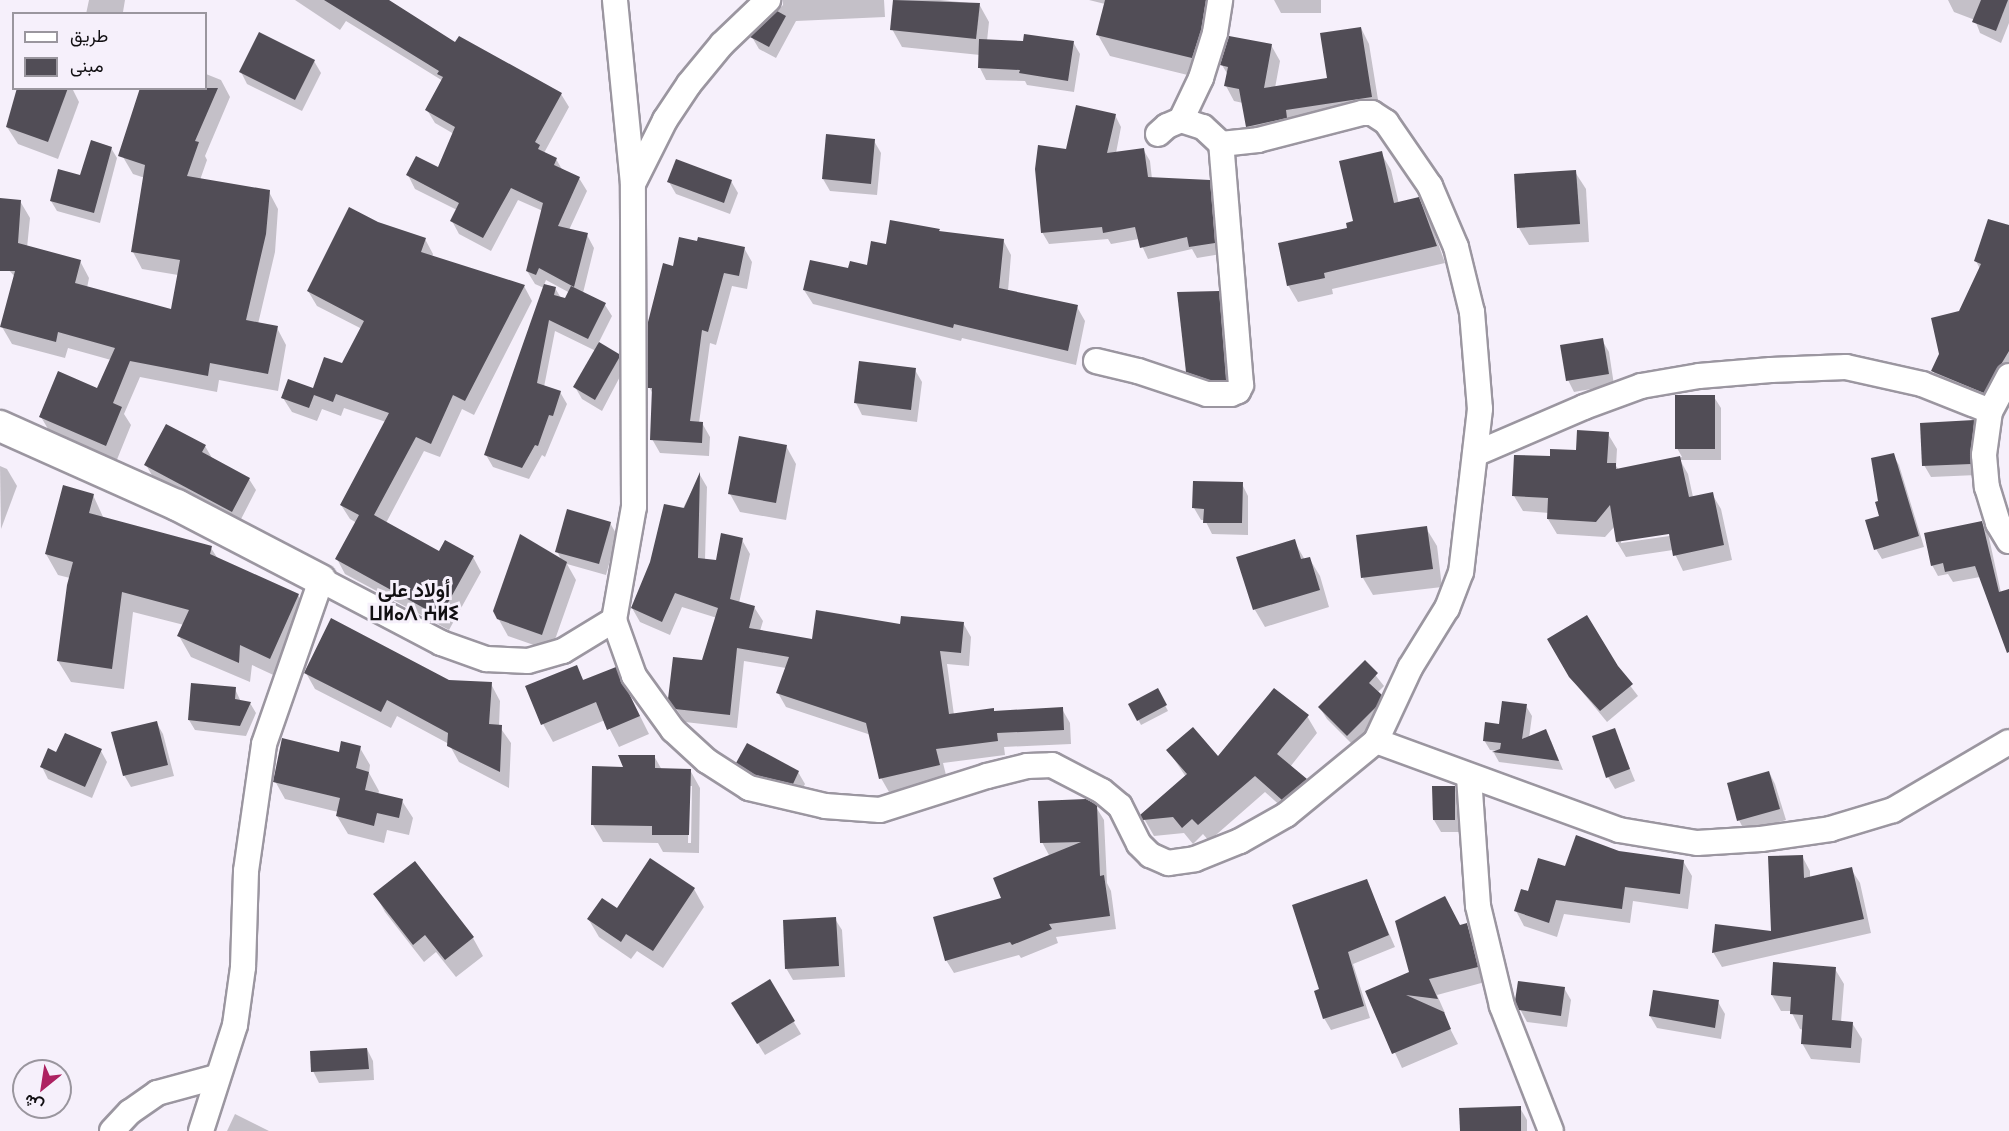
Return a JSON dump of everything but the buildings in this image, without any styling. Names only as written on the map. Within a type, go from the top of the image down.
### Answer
[{"type":"street","points":[[615,0],[633,184],[634,507],[614,620],[634,676],[673,730],[707,761],[748,788],[825,806],[880,810],[987,776],[1027,766],[1052,765],[1102,791],[1120,806],[1139,844],[1150,855],[1168,863],[1204,856],[1240,841],[1286,815],[1376,741],[1410,668],[1447,608],[1461,572],[1480,409],[1472,312],[1456,247],[1430,186],[1386,122],[1372,113],[1362,113],[1258,140],[1221,144]]},
{"type":"street","points":[[633,184],[665,120],[689,84],[722,44],[768,0]]},
{"type":"street","points":[[1181,120],[1201,78],[1215,33],[1220,0]]},
{"type":"street","points":[[1096,361],[1138,371],[1207,394],[1231,394],[1238,391],[1241,386],[1221,144],[1203,127],[1181,120],[1167,126],[1158,134]]},
{"type":"street","points":[[1475,454],[1584,407],[1641,386],[1699,376],[1846,367],[1922,384],[1990,411]]},
{"type":"street","points":[[2009,376],[1990,411],[1984,454],[1987,486],[1998,523],[2009,541]]},
{"type":"street","points":[[0,426],[177,505],[441,644],[486,658],[528,661],[563,651],[614,620]]},
{"type":"street","points":[[201,1131],[216,1077],[235,1025],[243,967],[246,871],[264,744],[321,580]]},
{"type":"street","points":[[1376,741],[1405,750],[1469,777],[1619,830],[1697,843],[1761,839],[1830,829],[1893,810],[2009,742]]},
{"type":"street","points":[[1469,777],[1481,918],[1502,1006],[1551,1131]]},
{"type":"street","points":[[112,1131],[130,1112],[157,1093],[216,1077]]},
{"type":"district","name":"أولاد علي ⵡⵍⴰⴷ ⵄⵍⵉ","points":[[414,602]]}]
